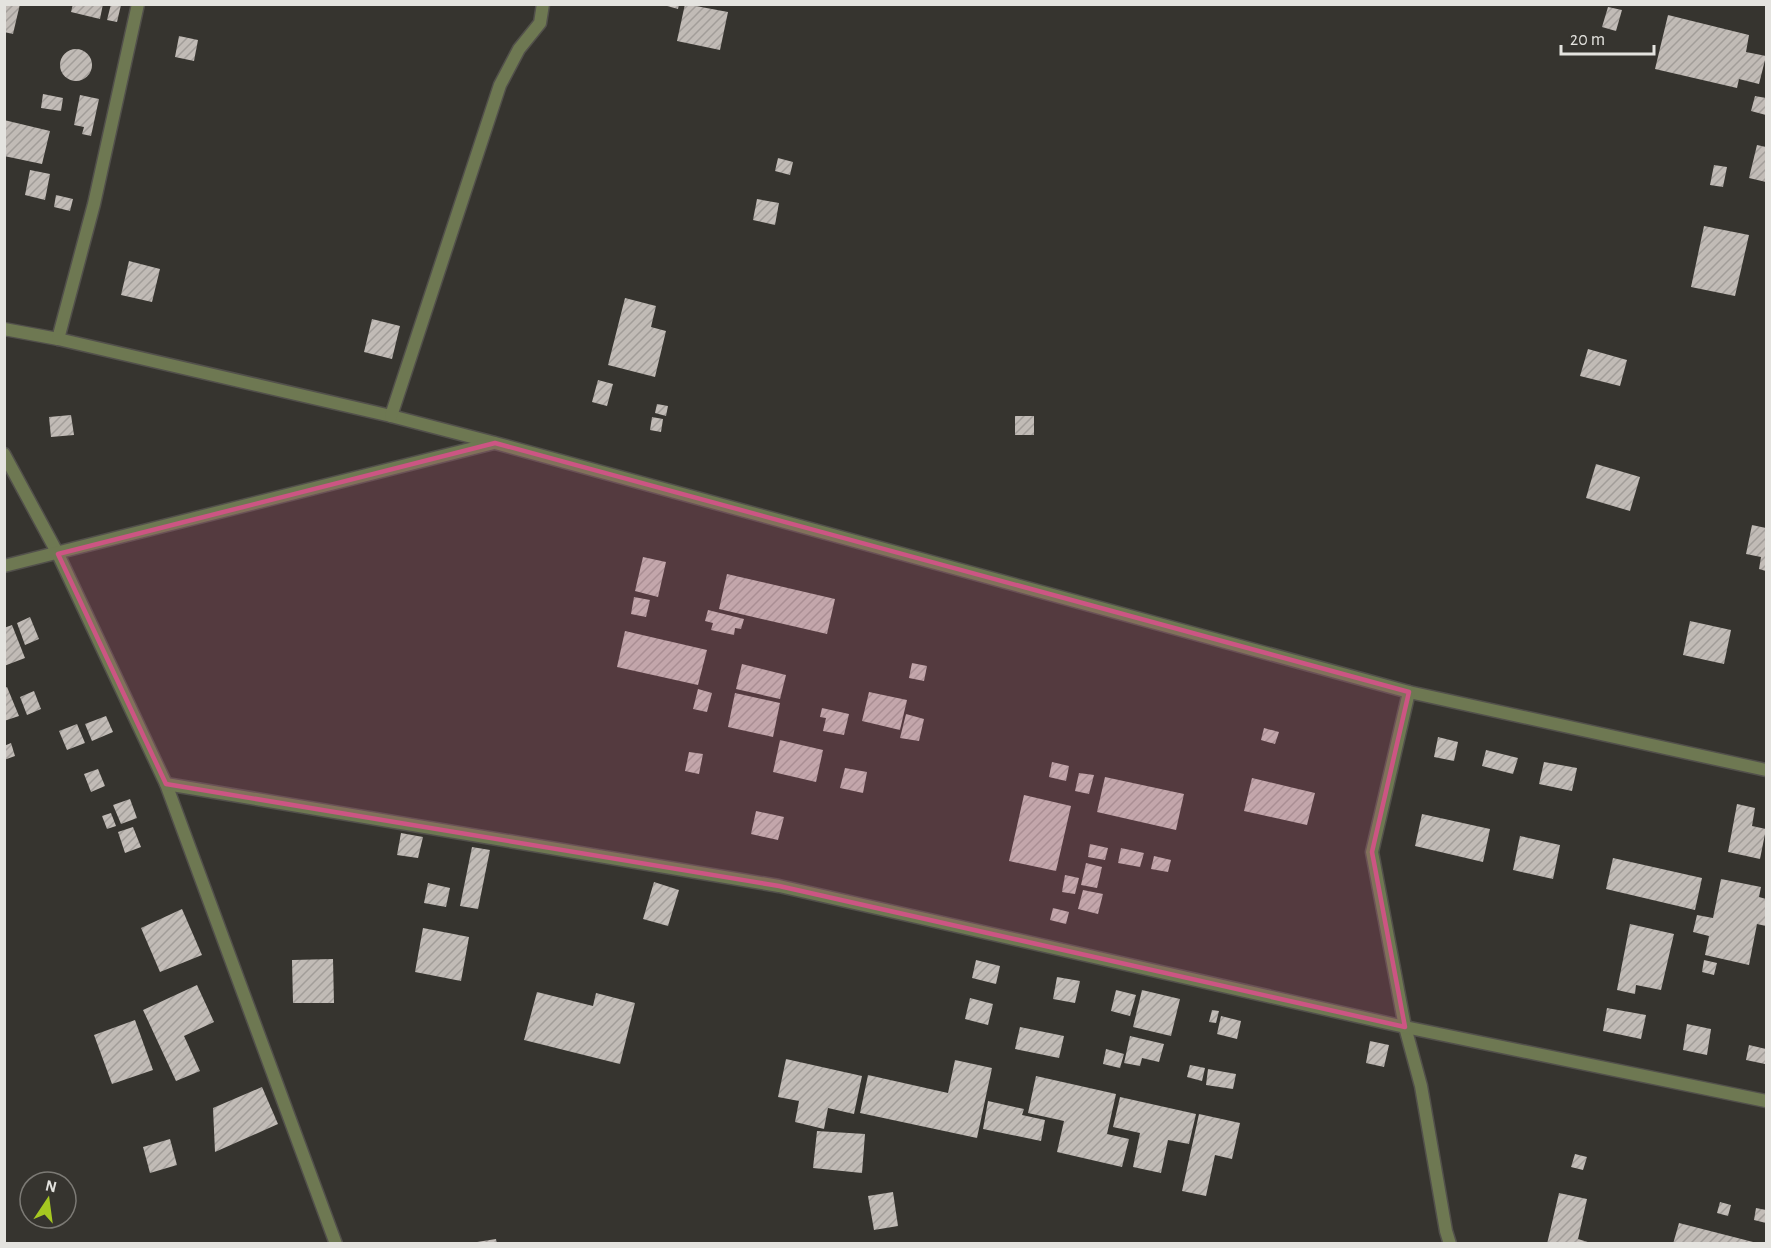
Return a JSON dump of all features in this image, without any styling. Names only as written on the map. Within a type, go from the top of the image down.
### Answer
[{"type":"street","points":[[58,339],[94,204],[138,4]]},
{"type":"street","points":[[391,416],[500,85],[519,49],[540,23],[543,4]]},
{"type":"street","points":[[4,329],[58,339],[391,416],[1408,692],[1767,770]]},
{"type":"street","points":[[4,566],[495,443]]},
{"type":"street","points":[[4,454],[58,554],[166,784],[336,1244]]},
{"type":"street","points":[[1408,692],[1372,852],[1405,1027],[1421,1086],[1450,1244]]},
{"type":"street","points":[[166,784],[780,886],[1405,1027],[1767,1101]]},
{"type":"highlighted area","points":[[495,443],[1409,692],[1372,852],[1405,1027],[779,886],[166,784],[58,554]]},
{"type":"building","points":[[4,4],[20,4],[13,34],[4,32]]},
{"type":"building","points":[[73,4],[103,4],[100,19],[71,12]]},
{"type":"building","points":[[111,4],[121,5],[117,22],[107,20]]},
{"type":"building","points":[[660,4],[679,4],[678,9]]},
{"type":"building","points":[[685,4],[728,12],[720,50],[677,41]]},
{"type":"building","points":[[1608,7],[1622,10],[1616,31],[1602,27]]},
{"type":"building","points":[[1668,15],[1749,35],[1746,52],[1766,56],[1759,84],[1739,79],[1737,88],[1655,69]]},
{"type":"building","points":[[179,36],[198,40],[194,61],[175,57]]},
{"type":"building","points":[[76,49],[87,54],[92,65],[87,76],[76,81],[65,76],[60,65],[65,54]]},
{"type":"building","points":[[43,94],[63,98],[61,111],[41,108]]},
{"type":"building","points":[[80,95],[99,99],[91,136],[82,134],[84,127],[74,125]]},
{"type":"building","points":[[1755,96],[1766,98],[1766,115],[1751,111]]},
{"type":"building","points":[[4,120],[50,131],[42,164],[4,156]]},
{"type":"building","points":[[1757,145],[1766,147],[1766,182],[1749,178]]},
{"type":"building","points":[[778,158],[793,162],[790,175],[775,171]]},
{"type":"building","points":[[1714,165],[1727,167],[1723,187],[1710,185]]},
{"type":"building","points":[[30,170],[50,174],[45,200],[25,195]]},
{"type":"building","points":[[56,195],[73,199],[70,211],[54,207]]},
{"type":"building","points":[[757,199],[779,203],[775,225],[753,220]]},
{"type":"building","points":[[1704,226],[1749,235],[1735,296],[1691,287]]},
{"type":"building","points":[[129,261],[160,269],[152,302],[121,295]]},
{"type":"building","points":[[625,298],[656,306],[651,327],[666,331],[655,377],[608,365]]},
{"type":"building","points":[[372,319],[400,326],[392,359],[364,352]]},
{"type":"building","points":[[1588,349],[1627,360],[1620,386],[1580,376]]},
{"type":"building","points":[[598,380],[613,384],[607,406],[592,402]]},
{"type":"building","points":[[657,404],[668,406],[666,416],[655,413]]},
{"type":"building","points":[[71,415],[74,435],[51,437],[49,417]]},
{"type":"building","points":[[1015,416],[1034,416],[1034,435],[1015,435]]},
{"type":"building","points":[[652,417],[663,419],[661,432],[650,430]]},
{"type":"building","points":[[1596,464],[1640,477],[1630,511],[1586,498]]},
{"type":"building","points":[[1752,525],[1766,528],[1766,571],[1759,569],[1761,557],[1746,554]]},
{"type":"building","points":[[643,557],[666,562],[658,597],[635,591]]},
{"type":"building","points":[[727,574],[835,599],[827,634],[719,609]]},
{"type":"building","points":[[634,597],[650,600],[646,617],[631,614]]},
{"type":"building","points":[[708,610],[744,619],[741,629],[735,628],[734,635],[711,630],[713,623],[705,621]]},
{"type":"building","points":[[30,617],[39,639],[25,645],[17,623]]},
{"type":"building","points":[[1690,621],[1731,630],[1724,664],[1683,655]]},
{"type":"building","points":[[12,625],[25,658],[4,666],[4,628]]},
{"type":"building","points":[[625,631],[707,650],[698,685],[617,667]]},
{"type":"building","points":[[912,663],[927,666],[924,681],[909,678]]},
{"type":"building","points":[[742,664],[786,675],[780,699],[736,689]]},
{"type":"building","points":[[7,687],[19,716],[4,721],[4,688]]},
{"type":"building","points":[[698,689],[712,693],[707,712],[693,709]]},
{"type":"building","points":[[34,691],[41,709],[27,715],[20,697]]},
{"type":"building","points":[[869,692],[907,700],[900,730],[862,721]]},
{"type":"building","points":[[735,693],[780,703],[773,737],[728,727]]},
{"type":"building","points":[[822,708],[849,714],[844,735],[823,731],[826,718],[820,717]]},
{"type":"building","points":[[906,714],[924,719],[919,741],[900,738]]},
{"type":"building","points":[[106,716],[113,732],[92,741],[85,724]]},
{"type":"building","points":[[77,724],[85,743],[67,750],[59,731]]},
{"type":"building","points":[[1264,728],[1279,732],[1275,744],[1261,740]]},
{"type":"building","points":[[1438,737],[1458,742],[1454,761],[1434,757]]},
{"type":"building","points":[[780,740],[823,750],[816,782],[773,772]]},
{"type":"building","points":[[11,743],[15,756],[4,760],[4,746]]},
{"type":"building","points":[[1486,750],[1518,758],[1513,774],[1482,766]]},
{"type":"building","points":[[689,752],[703,754],[699,774],[685,771]]},
{"type":"building","points":[[1052,762],[1069,766],[1066,781],[1049,777]]},
{"type":"building","points":[[1544,762],[1577,768],[1572,791],[1539,784]]},
{"type":"building","points":[[845,768],[867,772],[863,793],[840,788]]},
{"type":"building","points":[[98,769],[105,786],[91,792],[84,774]]},
{"type":"building","points":[[1079,773],[1094,775],[1089,794],[1075,791]]},
{"type":"building","points":[[1105,777],[1184,794],[1176,830],[1097,812]]},
{"type":"building","points":[[1252,778],[1315,793],[1307,825],[1244,811]]},
{"type":"building","points":[[1024,795],[1071,806],[1056,871],[1009,861]]},
{"type":"building","points":[[130,799],[137,818],[121,824],[113,805]]},
{"type":"building","points":[[1737,804],[1755,808],[1752,826],[1766,829],[1760,859],[1728,852]]},
{"type":"building","points":[[756,811],[784,817],[778,840],[751,834]]},
{"type":"building","points":[[111,813],[116,826],[107,829],[102,816]]},
{"type":"building","points":[[1422,814],[1490,829],[1483,862],[1415,846]]},
{"type":"building","points":[[133,827],[141,847],[125,853],[118,832]]},
{"type":"building","points":[[401,833],[423,837],[418,858],[397,855]]},
{"type":"building","points":[[1520,836],[1560,845],[1553,879],[1513,870]]},
{"type":"building","points":[[1090,844],[1108,848],[1105,860],[1088,857]]},
{"type":"building","points":[[472,847],[490,850],[478,909],[460,906]]},
{"type":"building","points":[[1121,848],[1144,853],[1140,867],[1118,863]]},
{"type":"building","points":[[1154,856],[1171,860],[1168,872],[1151,869]]},
{"type":"building","points":[[1613,858],[1702,878],[1695,910],[1606,889]]},
{"type":"building","points":[[1086,863],[1102,867],[1097,888],[1081,885]]},
{"type":"building","points":[[1065,875],[1079,878],[1075,894],[1062,892]]},
{"type":"building","points":[[1721,879],[1761,887],[1759,897],[1766,899],[1766,926],[1757,924],[1749,965],[1705,955],[1709,936],[1693,932],[1697,915],[1713,918]]},
{"type":"building","points":[[654,882],[679,890],[668,926],[643,919]]},
{"type":"building","points":[[428,883],[450,888],[446,907],[424,903]]},
{"type":"building","points":[[1083,890],[1103,894],[1098,914],[1078,909]]},
{"type":"building","points":[[1053,908],[1069,912],[1066,924],[1050,920]]},
{"type":"building","points":[[182,909],[202,955],[160,972],[141,928]]},
{"type":"building","points":[[1630,924],[1674,934],[1661,990],[1636,985],[1635,994],[1617,990]]},
{"type":"building","points":[[423,928],[469,937],[461,981],[415,972]]},
{"type":"building","points":[[333,959],[334,1003],[293,1003],[292,960]]},
{"type":"building","points":[[976,960],[1000,966],[996,984],[972,978]]},
{"type":"building","points":[[1704,960],[1717,963],[1714,975],[1702,972]]},
{"type":"building","points":[[1057,977],[1080,981],[1075,1003],[1053,999]]},
{"type":"building","points":[[197,985],[214,1022],[184,1036],[200,1071],[176,1081],[143,1010]]},
{"type":"building","points":[[1116,990],[1136,995],[1130,1016],[1111,1011]]},
{"type":"building","points":[[1142,990],[1180,999],[1171,1036],[1133,1027]]},
{"type":"building","points":[[537,992],[593,1006],[596,993],[635,1003],[620,1064],[524,1040]]},
{"type":"building","points":[[970,998],[993,1004],[988,1025],[965,1019]]},
{"type":"building","points":[[1607,1008],[1646,1015],[1641,1039],[1603,1031]]},
{"type":"building","points":[[1212,1010],[1219,1011],[1216,1023],[1209,1022]]},
{"type":"building","points":[[1221,1016],[1241,1021],[1237,1039],[1217,1034]]},
{"type":"building","points":[[135,1020],[153,1070],[112,1084],[94,1035]]},
{"type":"building","points":[[1687,1024],[1711,1029],[1707,1055],[1683,1050]]},
{"type":"building","points":[[1020,1027],[1064,1036],[1059,1058],[1015,1049]]},
{"type":"building","points":[[1130,1036],[1164,1044],[1159,1062],[1142,1058],[1140,1066],[1124,1063]]},
{"type":"building","points":[[1370,1041],[1389,1045],[1384,1067],[1366,1063]]},
{"type":"building","points":[[1749,1045],[1766,1049],[1765,1064],[1746,1060]]},
{"type":"building","points":[[1106,1049],[1124,1054],[1120,1068],[1103,1064]]},
{"type":"building","points":[[786,1059],[862,1076],[854,1114],[828,1108],[824,1129],[795,1122],[799,1101],[778,1097]]},
{"type":"building","points":[[955,1060],[992,1068],[977,1138],[860,1113],[868,1075],[948,1093]]},
{"type":"building","points":[[1190,1065],[1205,1068],[1202,1081],[1187,1077]]},
{"type":"building","points":[[1208,1069],[1236,1074],[1233,1089],[1206,1085]]},
{"type":"building","points":[[1036,1076],[1116,1094],[1107,1134],[1129,1139],[1122,1167],[1057,1152],[1064,1121],[1028,1113]]},
{"type":"building","points":[[262,1087],[278,1124],[215,1152],[213,1108]]},
{"type":"building","points":[[1120,1097],[1196,1114],[1189,1144],[1168,1140],[1161,1173],[1133,1167],[1140,1133],[1113,1127]]},
{"type":"building","points":[[988,1101],[1024,1109],[1022,1115],[1045,1120],[1041,1141],[983,1129]]},
{"type":"building","points":[[1199,1114],[1240,1123],[1232,1159],[1215,1155],[1206,1196],[1182,1191]]},
{"type":"building","points":[[817,1131],[865,1134],[862,1173],[813,1168]]},
{"type":"building","points":[[170,1139],[177,1165],[150,1173],[143,1147]]},
{"type":"building","points":[[1575,1154],[1587,1157],[1583,1170],[1571,1167]]},
{"type":"building","points":[[893,1192],[898,1226],[874,1230],[868,1196]]},
{"type":"building","points":[[1559,1193],[1587,1199],[1578,1239],[1594,1244],[1547,1244]]},
{"type":"building","points":[[1720,1202],[1731,1205],[1728,1216],[1717,1213]]},
{"type":"building","points":[[1756,1208],[1766,1210],[1766,1223],[1754,1220]]},
{"type":"building","points":[[1679,1223],[1757,1243],[1673,1244]]},
{"type":"building","points":[[496,1239],[497,1244],[477,1244],[477,1242]]}]
